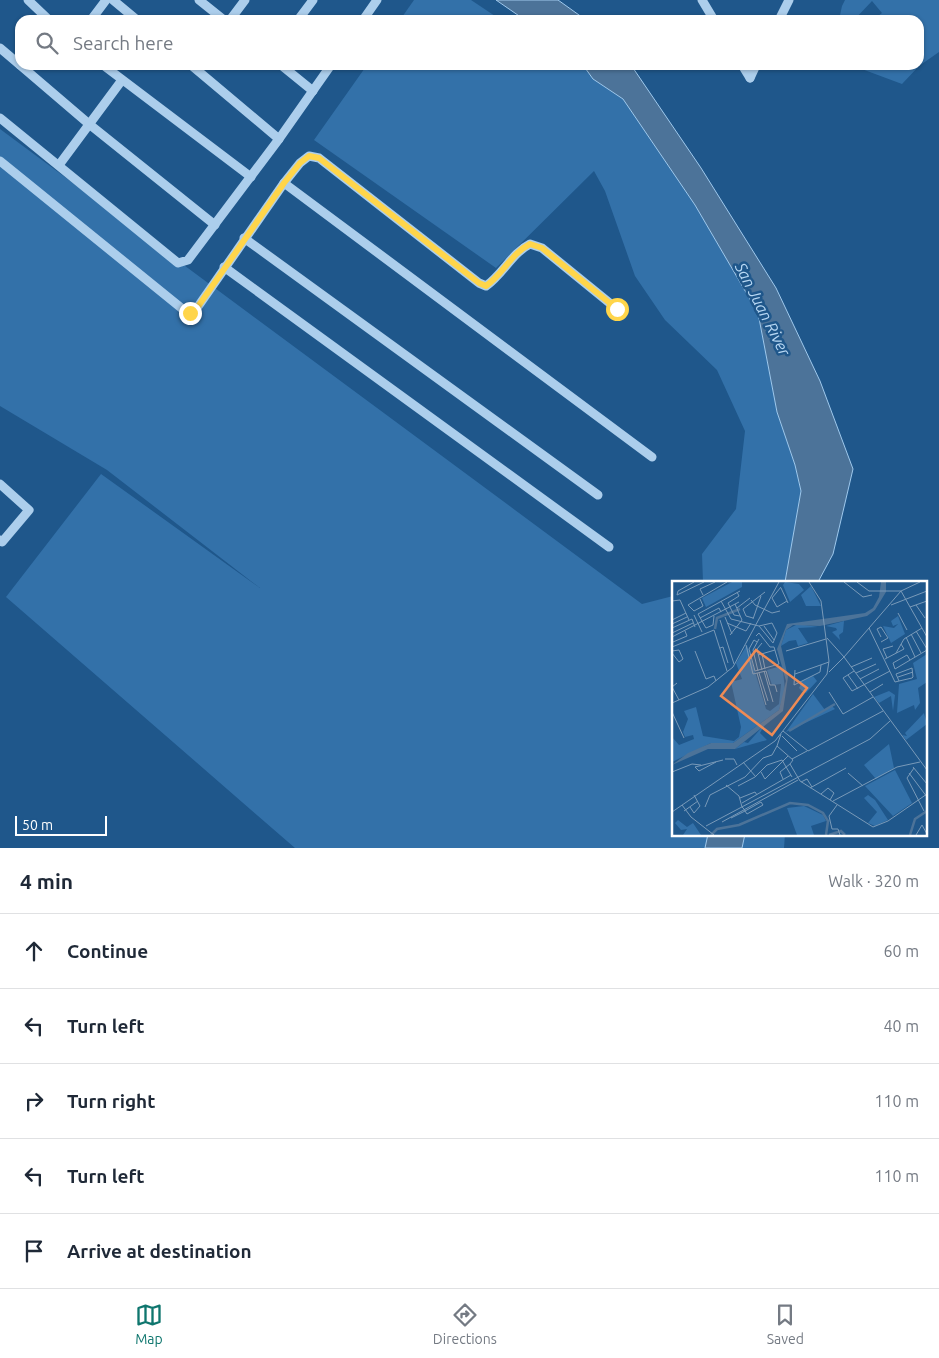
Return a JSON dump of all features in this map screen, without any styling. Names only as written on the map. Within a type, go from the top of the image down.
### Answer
[{"type":"street","points":[[28,0],[43,15]]},
{"type":"street","points":[[95,15],[106,0]]},
{"type":"street","points":[[113,0],[131,15]]},
{"type":"street","points":[[199,0],[218,15]]},
{"type":"street","points":[[234,15],[245,0]]},
{"type":"street","points":[[302,15],[313,0]]},
{"type":"street","points":[[366,15],[377,0]]},
{"type":"street","points":[[702,0],[711,15]]},
{"type":"street","points":[[782,15],[789,0]]},
{"type":"street","points":[[0,48],[15,61]]},
{"type":"street","points":[[26,70],[89,124],[215,225]]},
{"type":"street","points":[[109,70],[251,177]]},
{"type":"street","points":[[197,70],[279,139]]},
{"type":"street","points":[[287,70],[313,91]]},
{"type":"street","points":[[0,118],[178,263],[188,260],[279,139],[328,70]]},
{"type":"street","points":[[745,70],[750,78],[754,70]]},
{"type":"street","points":[[59,165],[122,80]]},
{"type":"street","points":[[0,161],[184,311],[190,313],[197,308],[284,183],[300,163],[309,156],[319,158],[479,283],[486,286],[495,280],[521,248],[530,244],[542,248],[617,309]]},
{"type":"street","points":[[284,183],[652,457]]},
{"type":"street","points":[[244,238],[598,495]]},
{"type":"street","points":[[224,267],[609,547]]},
{"type":"street","points":[[0,484],[29,510],[2,542],[0,540]]},
{"type":"shaded area","points":[[414,0],[471,0],[494,15],[404,15]]},
{"type":"shaded area","points":[[845,0],[939,0],[939,52],[924,62],[924,15],[879,15],[882,13],[872,1],[859,15],[840,15]]},
{"type":"shaded area","points":[[363,70],[587,70],[593,79],[623,99],[695,205],[758,313],[777,412],[795,465],[801,491],[785,581],[703,581],[702,554],[736,509],[745,431],[717,370],[665,320],[635,276],[605,191],[594,171],[496,268],[314,140]]},
{"type":"shaded area","points":[[864,70],[915,70],[902,84]]},
{"type":"shaded area","points":[[0,129],[642,604],[672,596],[672,836],[708,836],[705,848],[295,848],[6,597],[101,474],[260,588],[107,470],[0,406]]},
{"type":"shaded area","points":[[745,836],[785,836],[784,848],[742,848]]},
{"type":"water","points":[[496,0],[558,0],[579,15],[518,15]]},
{"type":"water","name":"San Juan River","points":[[587,70],[634,70],[701,168],[776,288],[820,381],[853,469],[833,554],[819,581],[785,581],[801,491],[795,465],[777,412],[758,313],[695,205],[623,99],[593,79]]},
{"type":"water","points":[[708,836],[745,836],[742,848],[705,848]]},
{"type":"route","points":[[190,313],[197,308],[284,183],[300,163],[309,156],[319,158],[479,283],[486,286],[495,280],[521,248],[530,244],[542,248],[617,309]]}]
